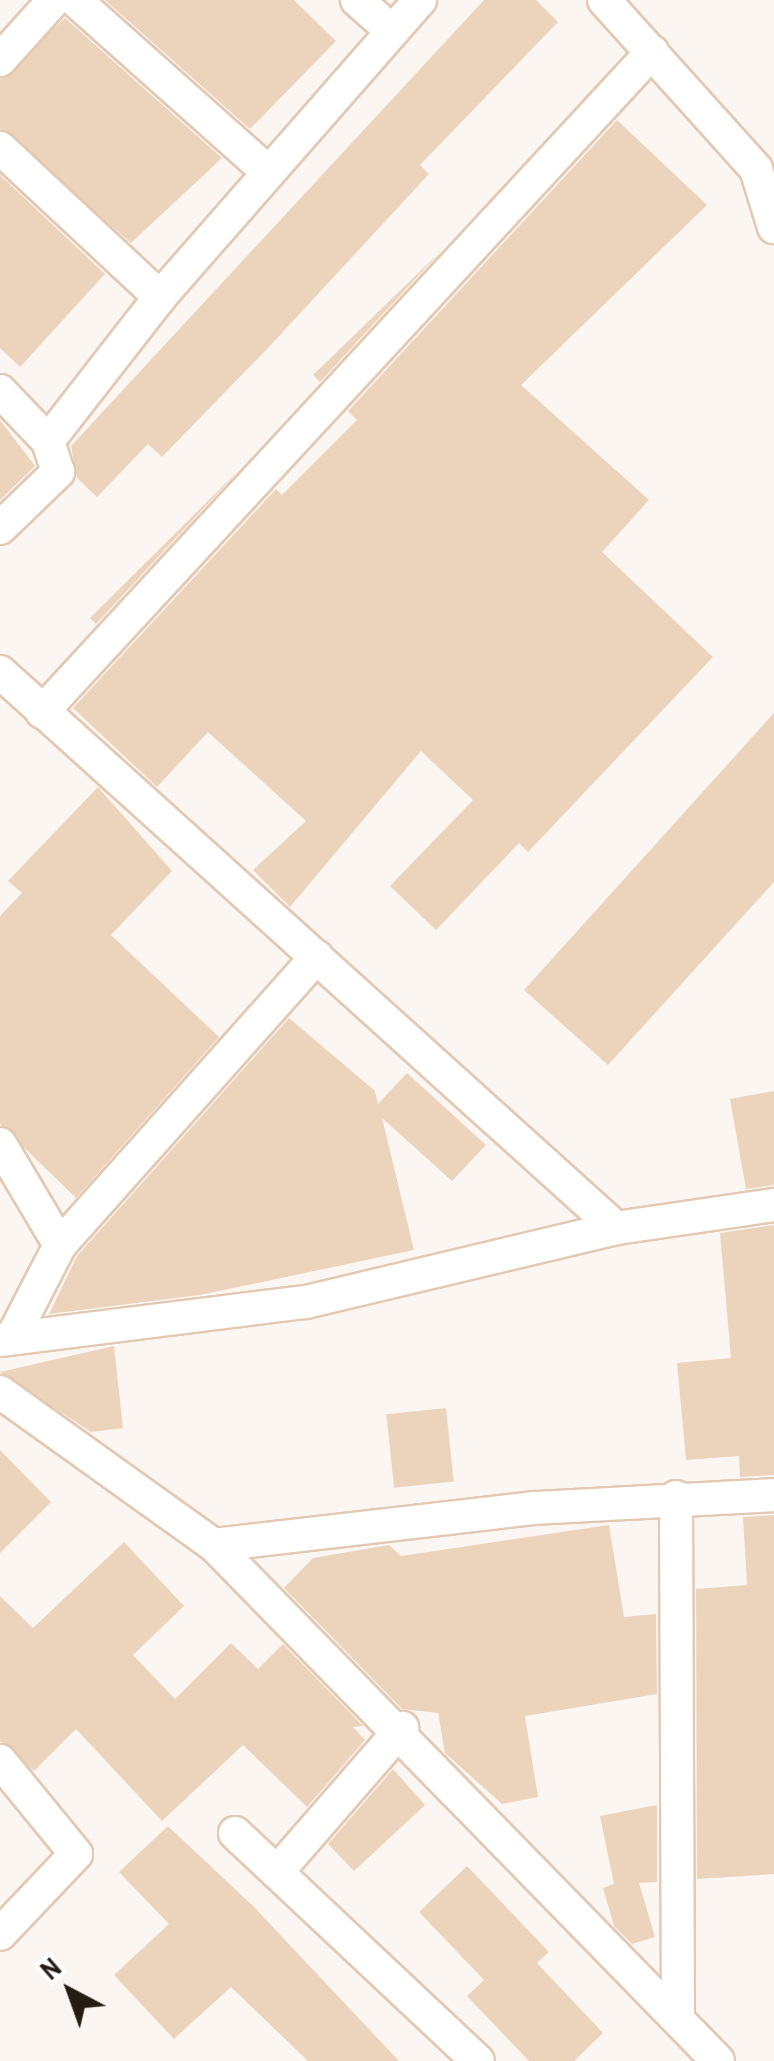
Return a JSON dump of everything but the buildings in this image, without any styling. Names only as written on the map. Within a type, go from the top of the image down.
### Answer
[{"type":"street","points":[[0,60],[54,0]]},
{"type":"street","points":[[75,0],[267,171]]},
{"type":"street","points":[[357,0],[392,31]]},
{"type":"street","points":[[48,441],[160,297],[420,0]]},
{"type":"street","points":[[604,0],[756,169],[774,227]]},
{"type":"street","points":[[42,712],[652,52]]},
{"type":"street","points":[[0,148],[160,297]]},
{"type":"street","points":[[0,391],[48,441],[58,472],[0,528]]},
{"type":"street","points":[[0,672],[616,1228]]},
{"type":"street","points":[[6,1339],[60,1245],[317,957]]},
{"type":"street","points":[[0,1144],[60,1245]]},
{"type":"street","points":[[6,1339],[306,1302],[616,1228],[774,1204]]},
{"type":"street","points":[[0,1392],[214,1545],[402,1728],[718,2061]]},
{"type":"street","points":[[214,1545],[676,1497],[774,1495]]},
{"type":"street","points":[[676,1497],[678,2016]]},
{"type":"street","points":[[278,1872],[402,1728]]},
{"type":"street","points":[[0,1761],[76,1854],[0,1934]]},
{"type":"street","points":[[236,1833],[478,2061]]}]
